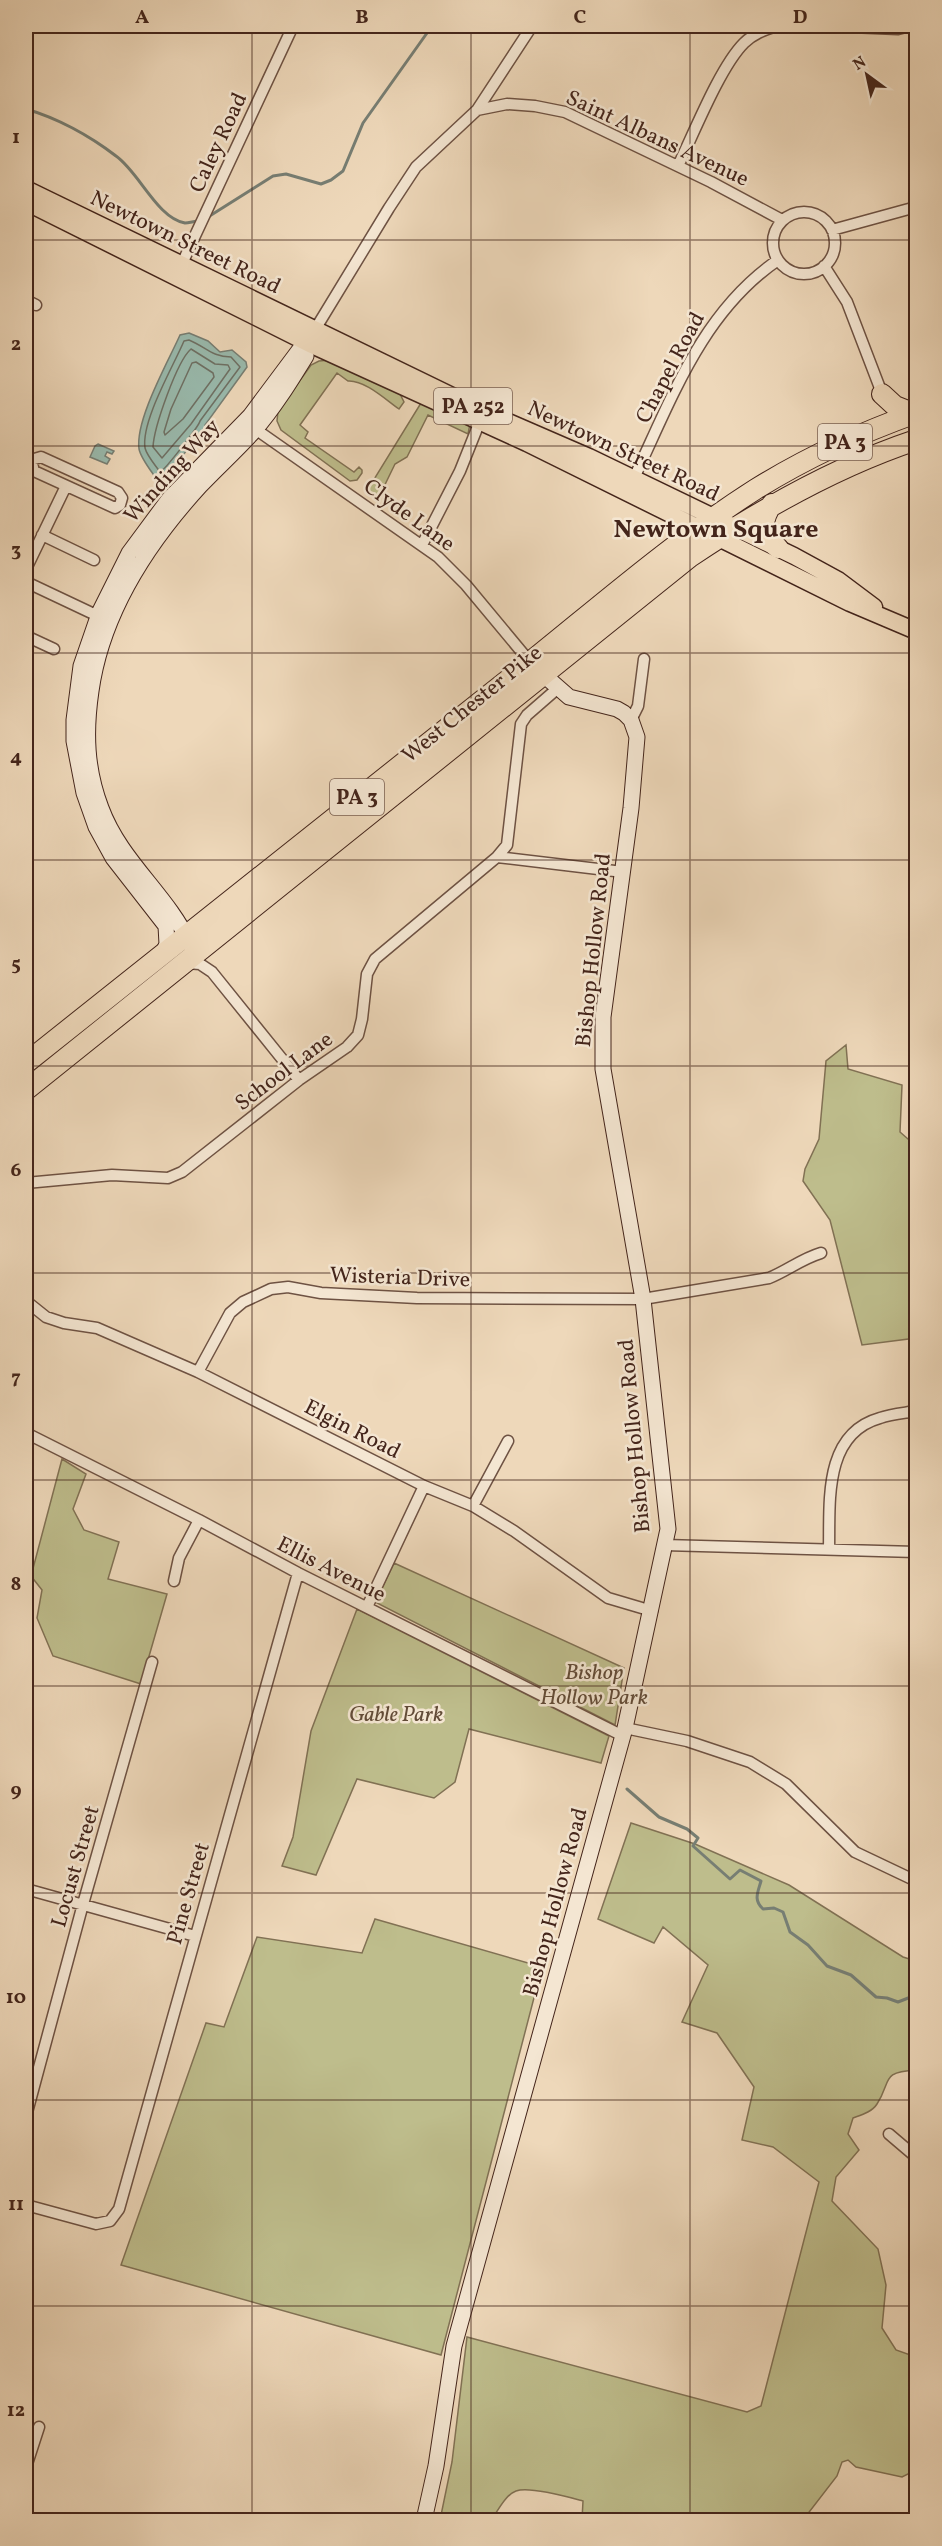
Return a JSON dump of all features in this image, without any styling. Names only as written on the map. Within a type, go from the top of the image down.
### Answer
[{"type":"highway","points":[[882,394],[894,406],[916,414]]},
{"type":"highway","name":"West Chester Pike","points":[[26,1090],[667,574],[772,504],[832,473],[894,435],[916,414]]},
{"type":"highway","name":"West Chester Pike","points":[[26,1064],[186,934],[544,675],[707,522],[808,460],[894,435],[916,440]]},
{"type":"highway","points":[[772,504],[765,516],[762,528],[765,536],[778,548]]},
{"type":"main road","name":"Newtown Street Road","points":[[26,189],[178,270],[480,422],[707,522],[850,603],[886,616]]},
{"type":"main road","name":"Newtown Street Road","points":[[26,202],[178,270]]},
{"type":"main road","name":"Newtown Street Road","points":[[311,338],[558,442],[633,478],[707,522]]},
{"type":"main road","name":"Newtown Street Road","points":[[727,532],[778,548],[838,580],[886,616]]},
{"type":"main road","name":"PA 252","points":[[886,616],[916,632]]},
{"type":"street","name":"Caley Road","points":[[178,270],[293,26]]},
{"type":"street","name":"Winding Way","points":[[189,959],[186,934],[123,851],[100,805],[90,773],[86,740],[94,666],[117,604],[139,562],[250,426],[279,379],[311,338],[388,208],[416,167],[477,110],[532,26]]},
{"type":"street","points":[[678,166],[726,68],[739,49],[759,32],[776,26]]},
{"type":"street","points":[[826,26],[898,29],[910,26]]},
{"type":"street","name":"Saint Albans Avenue","points":[[477,110],[507,104],[535,106],[565,112],[761,207],[782,220]]},
{"type":"street","points":[[832,230],[916,207]]},
{"type":"street","points":[[808,212],[823,218],[832,230],[835,240],[834,251],[824,266],[810,273],[799,273],[789,270],[778,260],[772,241],[782,220],[794,213],[808,212]]},
{"type":"street","name":"Chapel Road","points":[[633,478],[711,326],[745,285],[778,260]]},
{"type":"street","points":[[824,266],[847,302],[882,394],[894,435]]},
{"type":"street","points":[[26,300],[36,305]]},
{"type":"street","points":[[422,544],[460,471],[480,422]]},
{"type":"street","name":"Winding Way","points":[[163,953],[167,944],[166,926],[124,873],[104,843],[89,809],[79,775],[74,720],[81,666],[99,616],[129,553],[170,499],[250,426]]},
{"type":"street","name":"Clyde Lane","points":[[250,426],[422,544],[466,585],[544,675]]},
{"type":"street","points":[[41,457],[118,492],[122,498],[120,505],[115,508],[66,486],[34,471],[31,460],[41,457]]},
{"type":"street","points":[[26,569],[66,486]]},
{"type":"street","points":[[42,536],[93,560]]},
{"type":"street","points":[[26,582],[99,616]]},
{"type":"street","points":[[26,636],[54,650]]},
{"type":"street","points":[[496,858],[507,845],[521,724],[544,675],[569,698],[617,709],[631,720],[638,706],[644,659]]},
{"type":"street","name":"Bishop Hollow Road","points":[[424,2520],[436,2466],[454,2346],[624,1732],[668,1529],[643,1299],[602,1059],[603,1017],[637,758],[638,737],[631,720]]},
{"type":"street","points":[[496,858],[623,872]]},
{"type":"street","name":"School Lane","points":[[26,1183],[112,1175],[168,1178],[182,1172],[299,1080],[347,1047],[358,1035],[362,1019],[366,974],[375,959],[496,858]]},
{"type":"street","points":[[211,941],[208,958],[212,972]]},
{"type":"street","points":[[189,959],[212,972],[299,1080]]},
{"type":"street","name":"Wisteria Drive","points":[[198,1372],[230,1313],[243,1302],[271,1289],[288,1287],[321,1293],[417,1298],[643,1299],[769,1278],[786,1271],[803,1258],[821,1253]]},
{"type":"street","name":"Elgin Road","points":[[26,1301],[46,1317],[64,1323],[97,1328],[198,1372],[424,1486],[473,1506],[514,1531],[608,1598],[652,1611]]},
{"type":"street","points":[[829,1549],[831,1480],[834,1463],[842,1448],[864,1424],[880,1418],[916,1411]]},
{"type":"street","name":"Ellis Avenue","points":[[26,1433],[199,1520],[298,1573],[624,1732],[687,1741],[750,1762],[786,1784],[836,1836],[855,1852],[916,1881]]},
{"type":"street","points":[[473,1506],[508,1441]]},
{"type":"street","points":[[367,1606],[424,1486]]},
{"type":"street","points":[[174,1581],[179,1558],[199,1520]]},
{"type":"street","points":[[664,1545],[916,1552]]},
{"type":"street","name":"Pine Street","points":[[26,2205],[96,2224],[110,2221],[119,2208],[298,1573]]},
{"type":"street","name":"Locust Street","points":[[26,2116],[82,1904],[152,1662]]},
{"type":"street","points":[[26,1889],[195,1936]]},
{"type":"street","points":[[889,2134],[916,2157]]},
{"type":"street","points":[[26,2467],[39,2427]]},
{"type":"green space","points":[[330,360],[398,390],[404,402],[399,409],[368,387],[348,381],[337,373],[300,425],[308,432],[305,438],[354,472],[359,467],[362,473],[357,480],[350,481],[281,430],[277,421],[278,411],[311,365],[319,361]]},
{"type":"green space","points":[[421,403],[470,424],[468,434],[428,415],[407,457],[395,464],[378,499],[369,493],[368,489]]},
{"type":"green space","points":[[846,1045],[848,1069],[902,1085],[900,1132],[916,1146],[916,1338],[862,1345],[830,1220],[803,1181],[805,1169],[819,1139],[826,1061]]},
{"type":"green space","points":[[62,1459],[86,1474],[73,1509],[84,1530],[119,1542],[108,1579],[167,1594],[141,1684],[53,1656],[37,1618],[42,1590],[31,1576]]},
{"type":"green space","name":"Bishop Hollow Park","points":[[394,1563],[624,1668],[615,1725],[375,1602]]},
{"type":"green space","name":"Gable Park","points":[[357,1609],[609,1736],[601,1763],[469,1729],[455,1782],[434,1798],[357,1779],[316,1875],[282,1866],[293,1837],[311,1731]]},
{"type":"green space","points":[[631,1823],[695,1844],[789,1885],[903,1957],[916,1961],[916,2070],[892,2076],[875,2107],[853,2118],[848,2134],[859,2150],[836,2177],[832,2201],[878,2249],[886,2285],[882,2328],[896,2350],[916,2357],[916,2470],[902,2477],[856,2467],[848,2460],[842,2462],[837,2476],[803,2520],[651,2520],[627,2516],[588,2521],[582,2520],[583,2501],[549,2493],[522,2490],[508,2496],[491,2520],[440,2520],[452,2462],[467,2337],[747,2412],[761,2406],[819,2182],[773,2147],[742,2140],[754,2087],[717,2033],[682,2022],[708,1965],[663,1927],[654,1943],[598,1919]]},
{"type":"green space","points":[[375,1919],[542,1967],[441,2355],[121,2265],[206,2023],[224,2027],[257,1937],[362,1953]]},
{"type":"water","points":[[189,333],[208,341],[220,352],[232,350],[246,362],[247,367],[205,425],[204,433],[191,444],[172,472],[158,481],[140,453],[139,437],[147,407],[180,335]]},
{"type":"water","points":[[98,444],[114,451],[112,454],[107,452],[105,456],[110,459],[107,464],[90,457]]},
{"type":"waterway","points":[[208,217],[273,176],[286,174],[321,184],[343,171],[363,123],[432,26]]},
{"type":"waterway","points":[[26,109],[73,128],[116,156],[133,173],[157,204],[175,219],[185,223],[199,221]]},
{"type":"waterway","points":[[627,1789],[659,1817],[687,1829],[698,1838],[693,1846],[730,1879],[740,1870],[761,1881],[757,1896],[760,1906],[763,1909],[774,1908],[783,1912],[790,1932],[808,1945],[827,1966],[851,1975],[876,1997],[898,2002],[916,1995]]},
{"type":"waterway","points":[[916,2040],[913,2051],[916,2054]]},
{"type":"district","name":"Newtown Square","points":[[716,528]]}]
